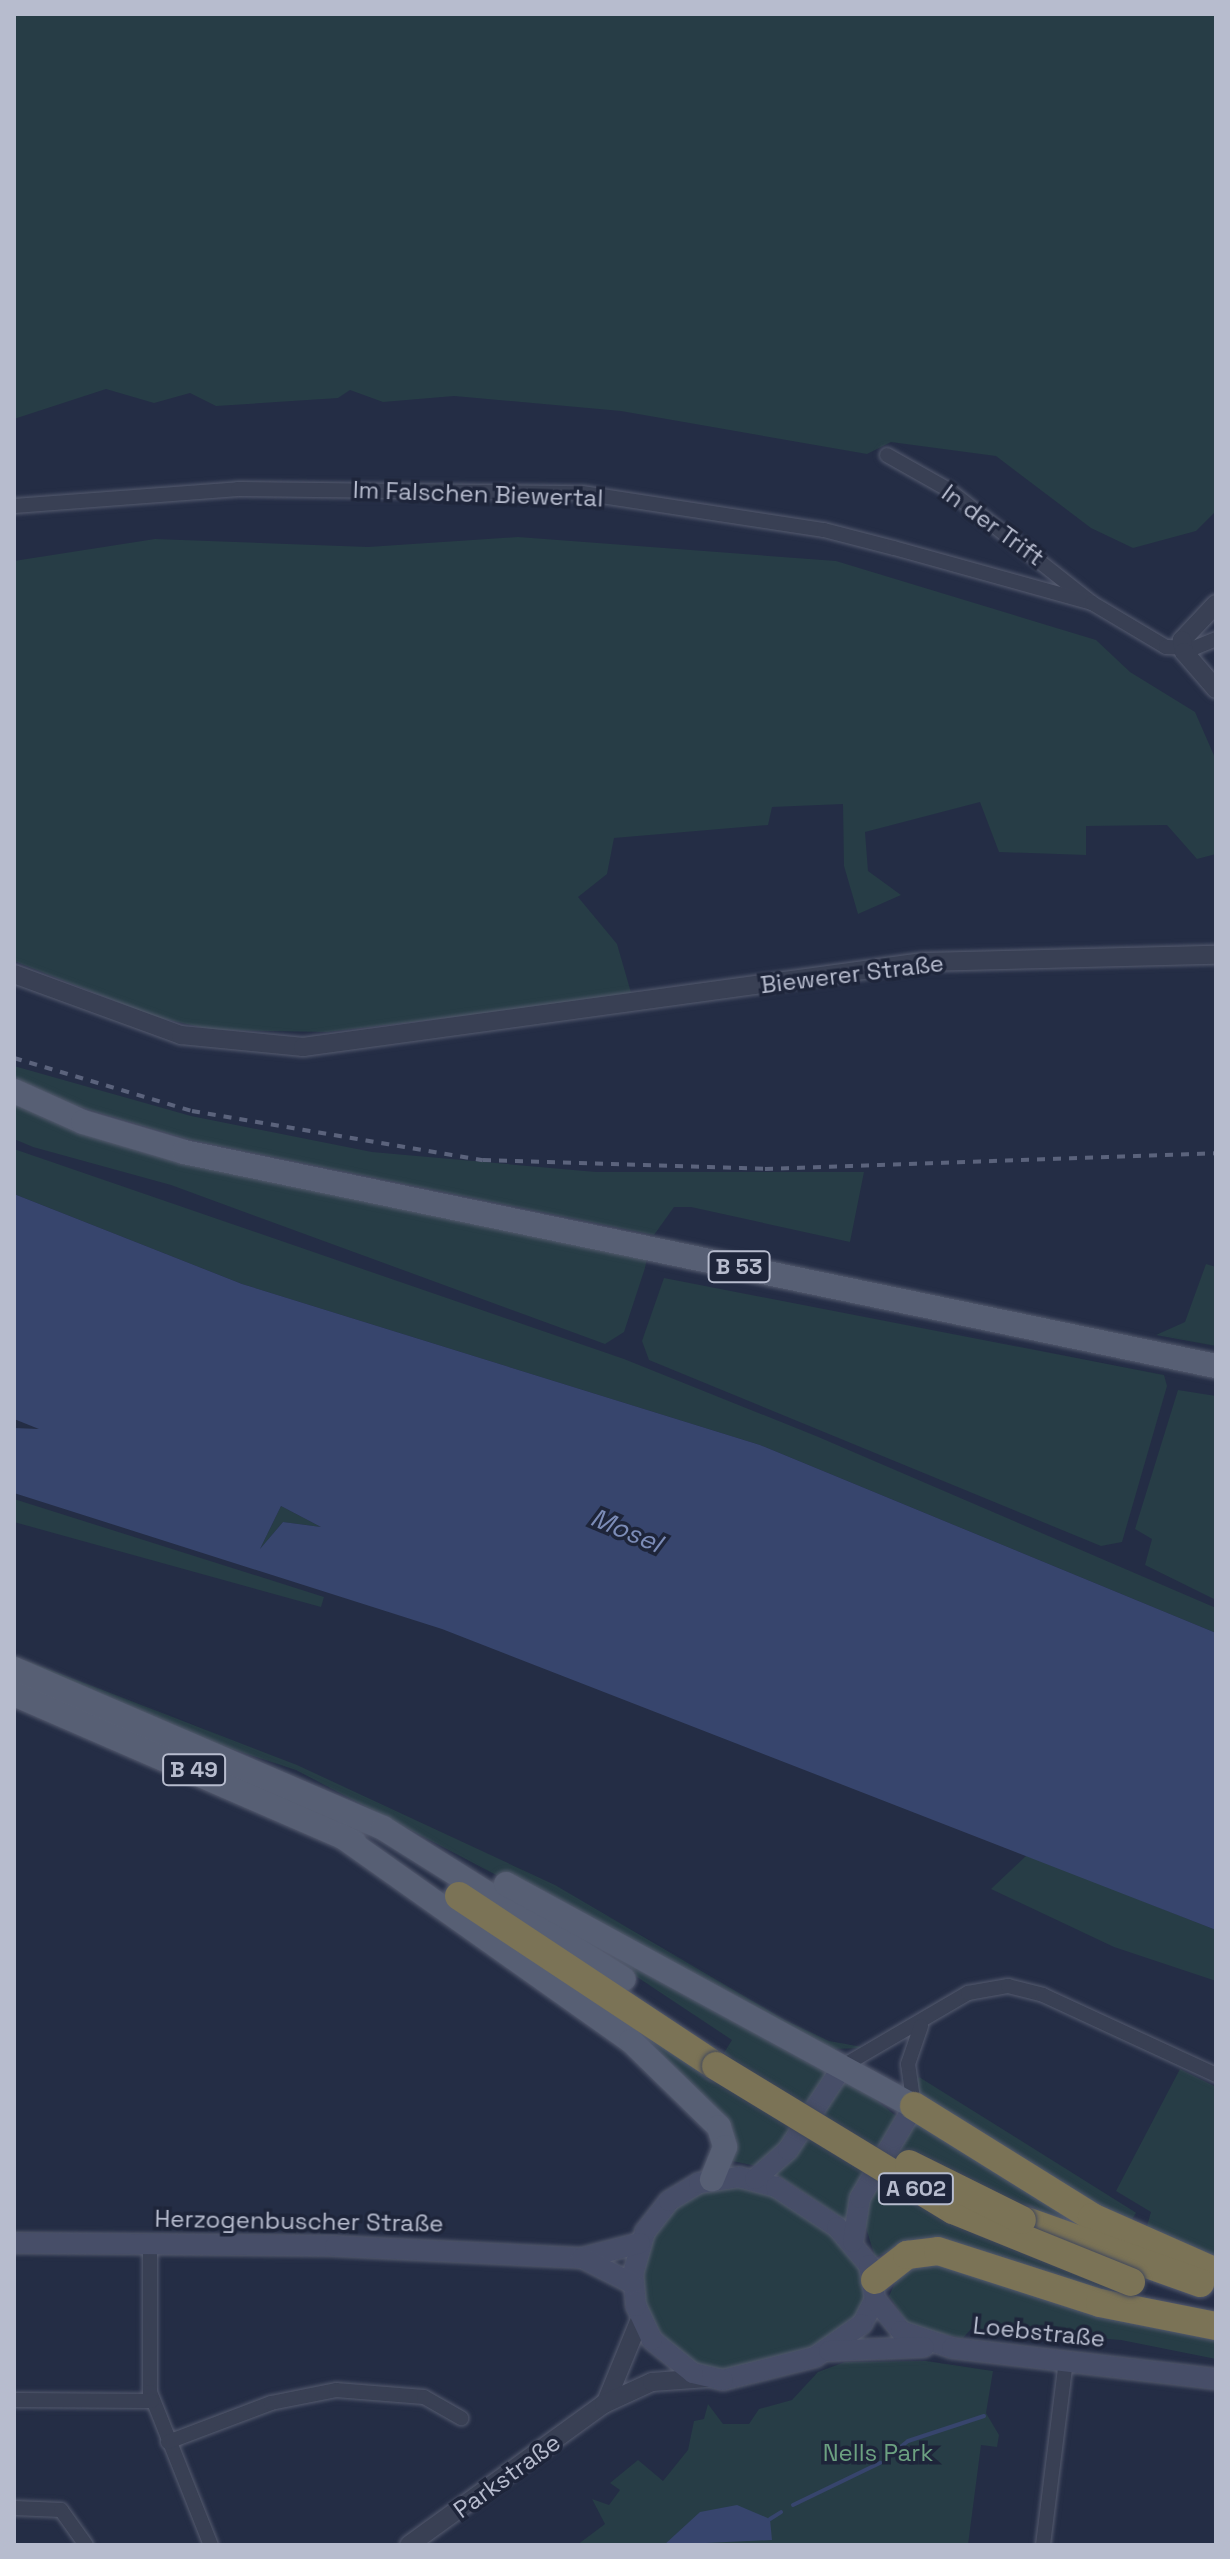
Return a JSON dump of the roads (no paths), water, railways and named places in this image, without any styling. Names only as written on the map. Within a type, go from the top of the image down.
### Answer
[{"type":"highway","name":"A 602","points":[[459,1896],[722,2058],[953,2210],[1130,2273],[1216,2308]]},
{"type":"highway","name":"A 602","points":[[624,1979],[722,2058]]},
{"type":"highway","points":[[914,2106],[1130,2273],[1216,2326]]},
{"type":"highway","points":[[875,2289],[907,2255],[938,2251],[1130,2273],[1216,2272]]},
{"type":"highway","name":"A 602","points":[[1130,2273],[1216,2288]]},
{"type":"main road","name":"B 53","points":[[14,1091],[83,1122],[184,1152],[1216,1366]]},
{"type":"main road","name":"B 49","points":[[14,1669],[445,1862]]},
{"type":"main road","name":"B 49","points":[[14,1694],[340,1835]]},
{"type":"main road","name":"A 602","points":[[340,1835],[459,1896]]},
{"type":"main road","points":[[340,1835],[631,2041],[719,2127],[725,2147],[712,2179]]},
{"type":"main road","name":"A 602","points":[[445,1862],[624,1979]]},
{"type":"main road","points":[[445,1862],[510,1885],[914,2106],[860,2198],[853,2242]]},
{"type":"main road","points":[[755,2179],[788,2150],[843,2066]]},
{"type":"main road","points":[[712,2179],[755,2179],[799,2199],[853,2242],[875,2289],[862,2324],[826,2351],[760,2377],[710,2378],[665,2353],[640,2319],[633,2284],[640,2243],[669,2201],[712,2179]]},
{"type":"main road","name":"Herzogenbuscher Straße","points":[[14,2243],[582,2258],[640,2243]]},
{"type":"main road","name":"Herzogenbuscher Straße","points":[[582,2258],[633,2284]]},
{"type":"main road","name":"Loebstraße","points":[[875,2289],[901,2331],[952,2348],[1216,2379]]},
{"type":"main road","points":[[826,2351],[952,2348]]},
{"type":"street","name":"In der Trift","points":[[887,455],[949,490],[1092,603]]},
{"type":"street","name":"Im Falschen Biewertal","points":[[14,506],[238,489],[582,493],[824,530],[1028,590],[1092,603]]},
{"type":"street","points":[[1092,603],[1166,647],[1216,639]]},
{"type":"street","points":[[1216,604],[1185,631],[1183,645],[1216,689]]},
{"type":"street","name":"Biewerer Straße","points":[[14,974],[181,1035],[232,1044],[303,1047],[923,962],[1216,955]]},
{"type":"street","points":[[14,1706],[47,1708]]},
{"type":"street","points":[[843,2066],[921,2026],[976,1990],[1025,1989],[1216,2075]]},
{"type":"street","points":[[914,2106],[908,2064],[921,2026]]},
{"type":"street","points":[[150,2245],[152,2401],[211,2545]]},
{"type":"street","points":[[604,2404],[640,2319]]},
{"type":"street","points":[[1043,2545],[1066,2360]]},
{"type":"street","name":"Parkstraße","points":[[409,2545],[604,2404],[652,2382],[710,2378]]},
{"type":"street","points":[[168,2442],[272,2402],[336,2390],[424,2397],[461,2418]]},
{"type":"street","points":[[14,2400],[152,2401]]},
{"type":"street","points":[[14,2508],[61,2510],[86,2545]]},
{"type":"water","name":"Mosel","points":[[14,1194],[242,1284],[760,1445],[1216,1633],[1216,1930],[442,1629],[14,1493],[14,1428],[39,1429],[14,1419]],"holes":[[[281,1506],[321,1527],[283,1522],[260,1549]]]},
{"type":"water","points":[[737,2505],[770,2519],[772,2540],[664,2545],[700,2512]]},
{"type":"waterway","points":[[887,2458],[908,2441],[984,2416]]},
{"type":"waterway","points":[[793,2505],[880,2463]]},
{"type":"waterway","points":[[770,2519],[781,2512]]},
{"type":"railway","points":[[14,1058],[192,1111],[483,1160],[765,1169],[1216,1153]]},
{"type":"park label","name":"Nells Park","points":[[878,2453]]}]
